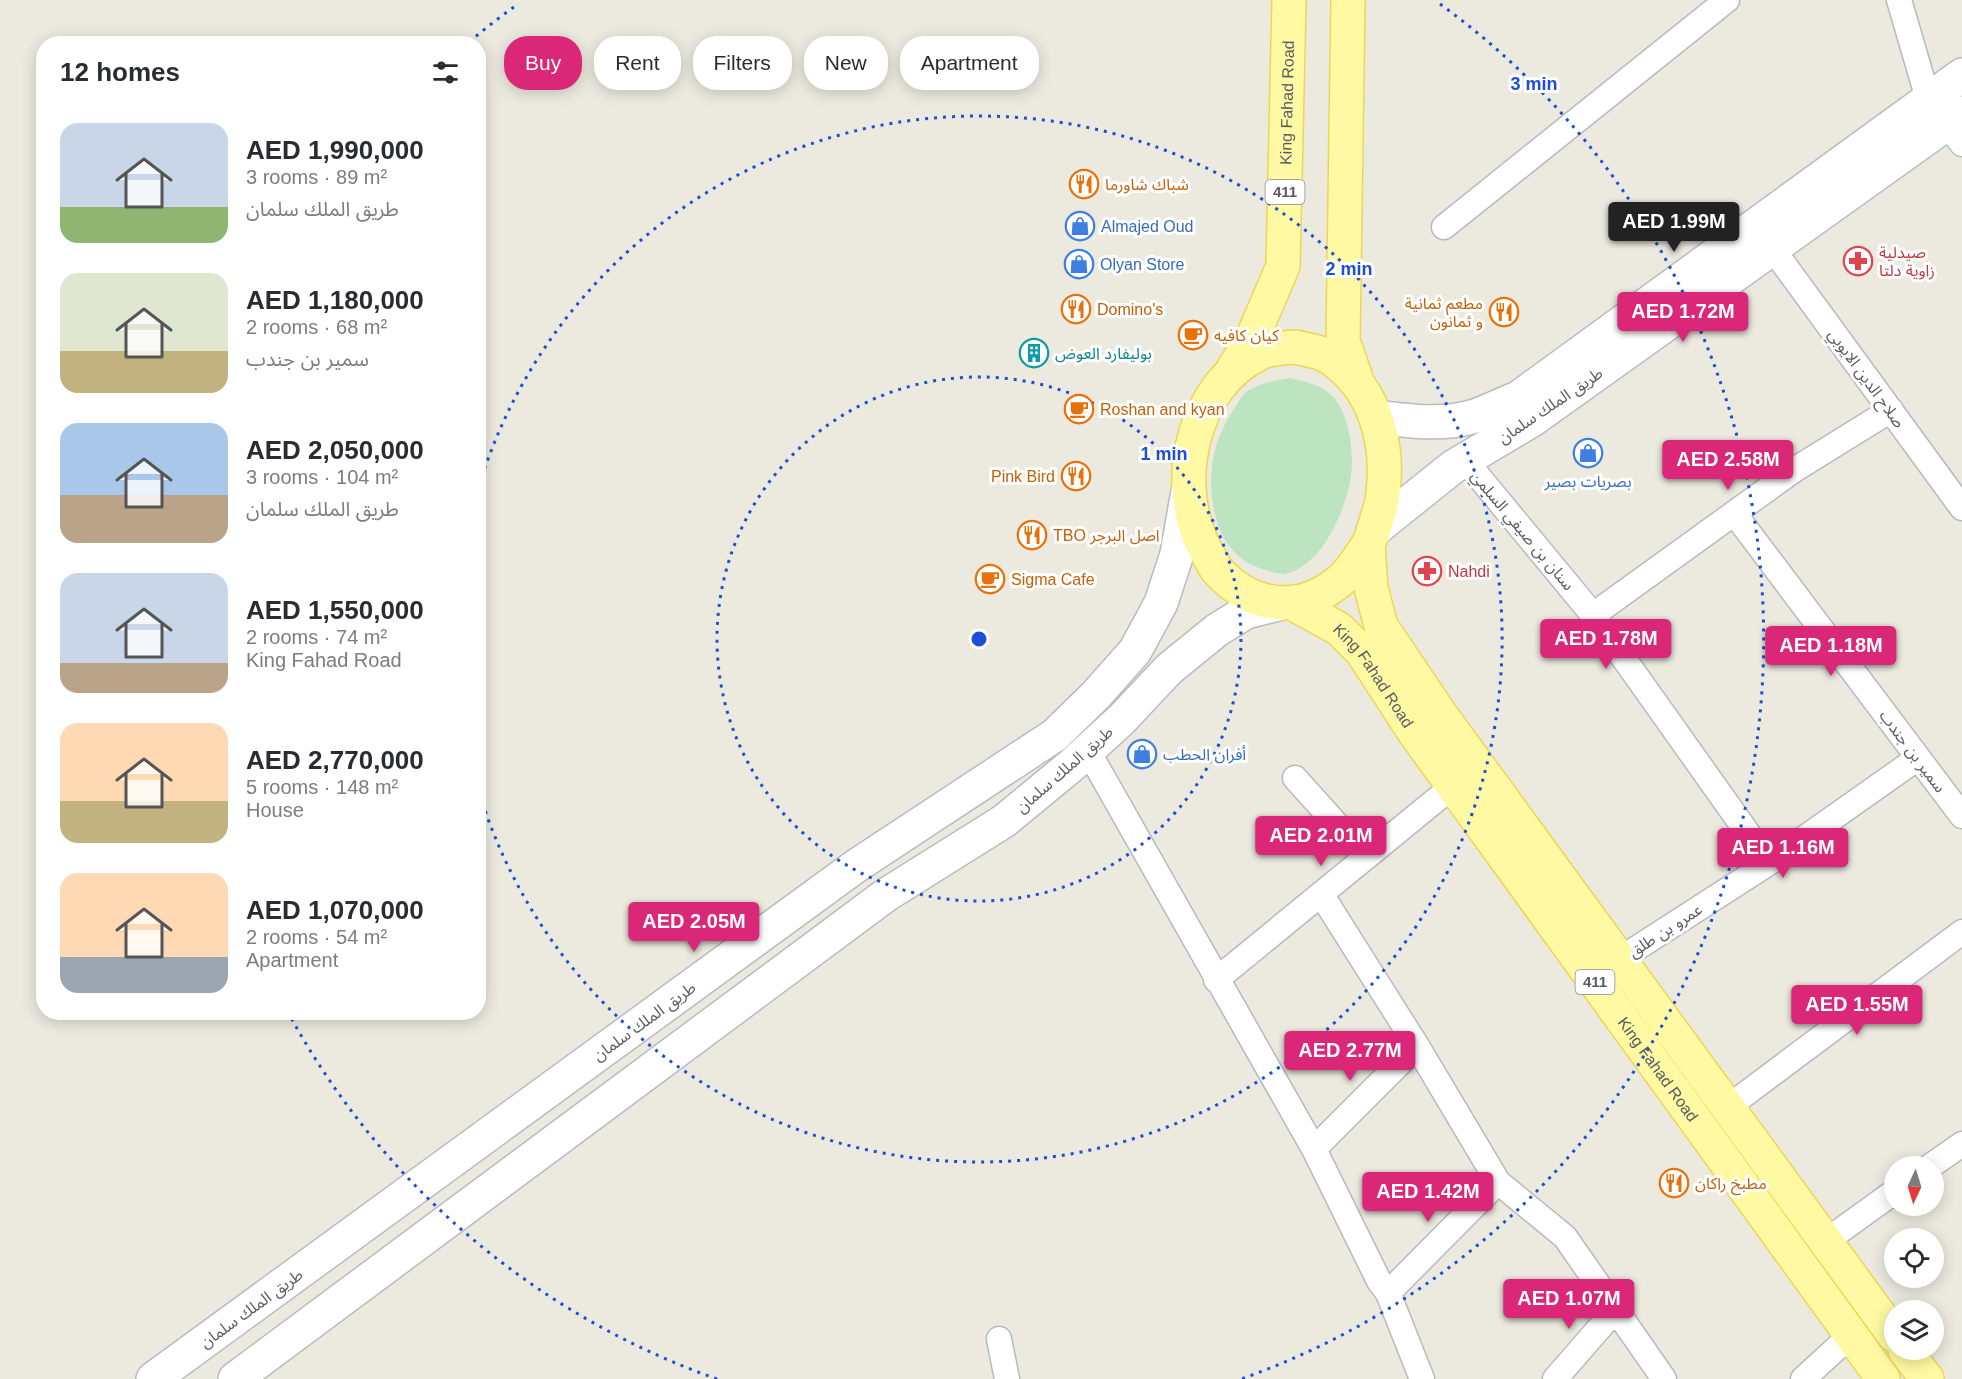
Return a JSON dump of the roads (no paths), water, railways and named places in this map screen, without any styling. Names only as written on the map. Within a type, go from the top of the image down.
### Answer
[{"type":"main road","name":"King Fahad Road","points":[[1289,0],[1283,266],[1251,341],[1205,405],[1191,446],[1188,491],[1197,533],[1217,570],[1245,594],[1285,604],[1339,629],[1362,652],[1414,732],[1883,1379]]},
{"type":"main road","points":[[1285,604],[1312,599],[1343,578],[1370,538],[1382,505],[1385,459],[1377,417],[1357,381],[1343,341],[1348,0]]},
{"type":"main road","name":"طريق الملك سلمان","points":[[1370,538],[1453,467],[1532,420],[1950,120],[1962,75]]},
{"type":"main road","name":"طريق الملك سلمان","points":[[1377,417],[1408,421],[1451,420],[1472,417],[1518,398],[1950,120]]},
{"type":"main road","points":[[1230,372],[1262,351],[1296,347],[1329,356],[1357,381]]},
{"type":"main road","name":"طريق الملك سلمان","points":[[153,1379],[856,866],[1054,735],[1096,695],[1135,651],[1161,603],[1177,554],[1188,491]]},
{"type":"main road","name":"King Fahad Road","points":[[1370,538],[1371,588],[1381,626],[1441,715],[1884,1321]]},
{"type":"main road","name":"طريق الملك سلمان","points":[[235,1379],[886,895],[1004,820],[1088,751],[1169,669],[1217,630],[1246,612],[1285,604]]},
{"type":"main road","points":[[1913,1360],[1927,1379]]},
{"type":"street","points":[[1444,227],[1727,0]]},
{"type":"street","points":[[1899,0],[1950,120]]},
{"type":"street","name":"صلاح الدين الايوبي","points":[[1772,249],[1962,508]]},
{"type":"street","points":[[1593,615],[1794,470],[1891,410]]},
{"type":"street","name":"سنان بن صيفي السلمي","points":[[1465,460],[1593,615],[1768,863]]},
{"type":"street","name":"سمير بن جندب","points":[[1734,513],[1962,816]]},
{"type":"street","points":[[1088,751],[1314,1149],[1378,1281],[1388,1293],[1422,1379]]},
{"type":"street","name":"عمرو بن طلق","points":[[1620,960],[1768,863],[1918,758]]},
{"type":"street","points":[[1295,778],[1366,857]]},
{"type":"street","points":[[1216,980],[1453,786]]},
{"type":"street","points":[[1321,894],[1417,1046],[1498,1182],[1565,1237],[1664,1379]]},
{"type":"street","points":[[1728,1107],[1962,932]]},
{"type":"street","points":[[1314,1149],[1417,1046]]},
{"type":"street","points":[[1944,1157],[1962,1144]]},
{"type":"street","points":[[1388,1293],[1498,1182]]},
{"type":"street","points":[[1826,1241],[1884,1199]]},
{"type":"street","points":[[1555,1379],[1616,1309]]},
{"type":"street","points":[[1803,1379],[1851,1335]]},
{"type":"street","points":[[999,1339],[1007,1379]]},
{"type":"place","name":"شباك شاورما","points":[[1084,184]]},
{"type":"place","name":"Almajed Oud","points":[[1080,226]]},
{"type":"place","name":"صيدلية زاوية دلتا","points":[[1858,261]]},
{"type":"place","name":"Olyan Store","points":[[1079,264]]},
{"type":"place","name":"Domino's","points":[[1076,309]]},
{"type":"place","name":"مطعم ثمانية و ثمانون","points":[[1504,312]]},
{"type":"place","name":"كيان كافيه","points":[[1193,335]]},
{"type":"place","name":"بوليفارد العوض","points":[[1034,353]]},
{"type":"place","name":"Roshan and kyan","points":[[1079,409]]},
{"type":"place","name":"بصريات بصير","points":[[1588,453]]},
{"type":"place","name":"Pink Bird","points":[[1076,476]]},
{"type":"place","name":"TBO اصل البرجر","points":[[1032,535]]},
{"type":"place","name":"Nahdi","points":[[1427,571]]},
{"type":"place","name":"Sigma Cafe","points":[[990,579]]},
{"type":"place","name":"أفران الحطب","points":[[1142,754]]},
{"type":"place","name":"مطبخ راكان","points":[[1674,1183]]}]
